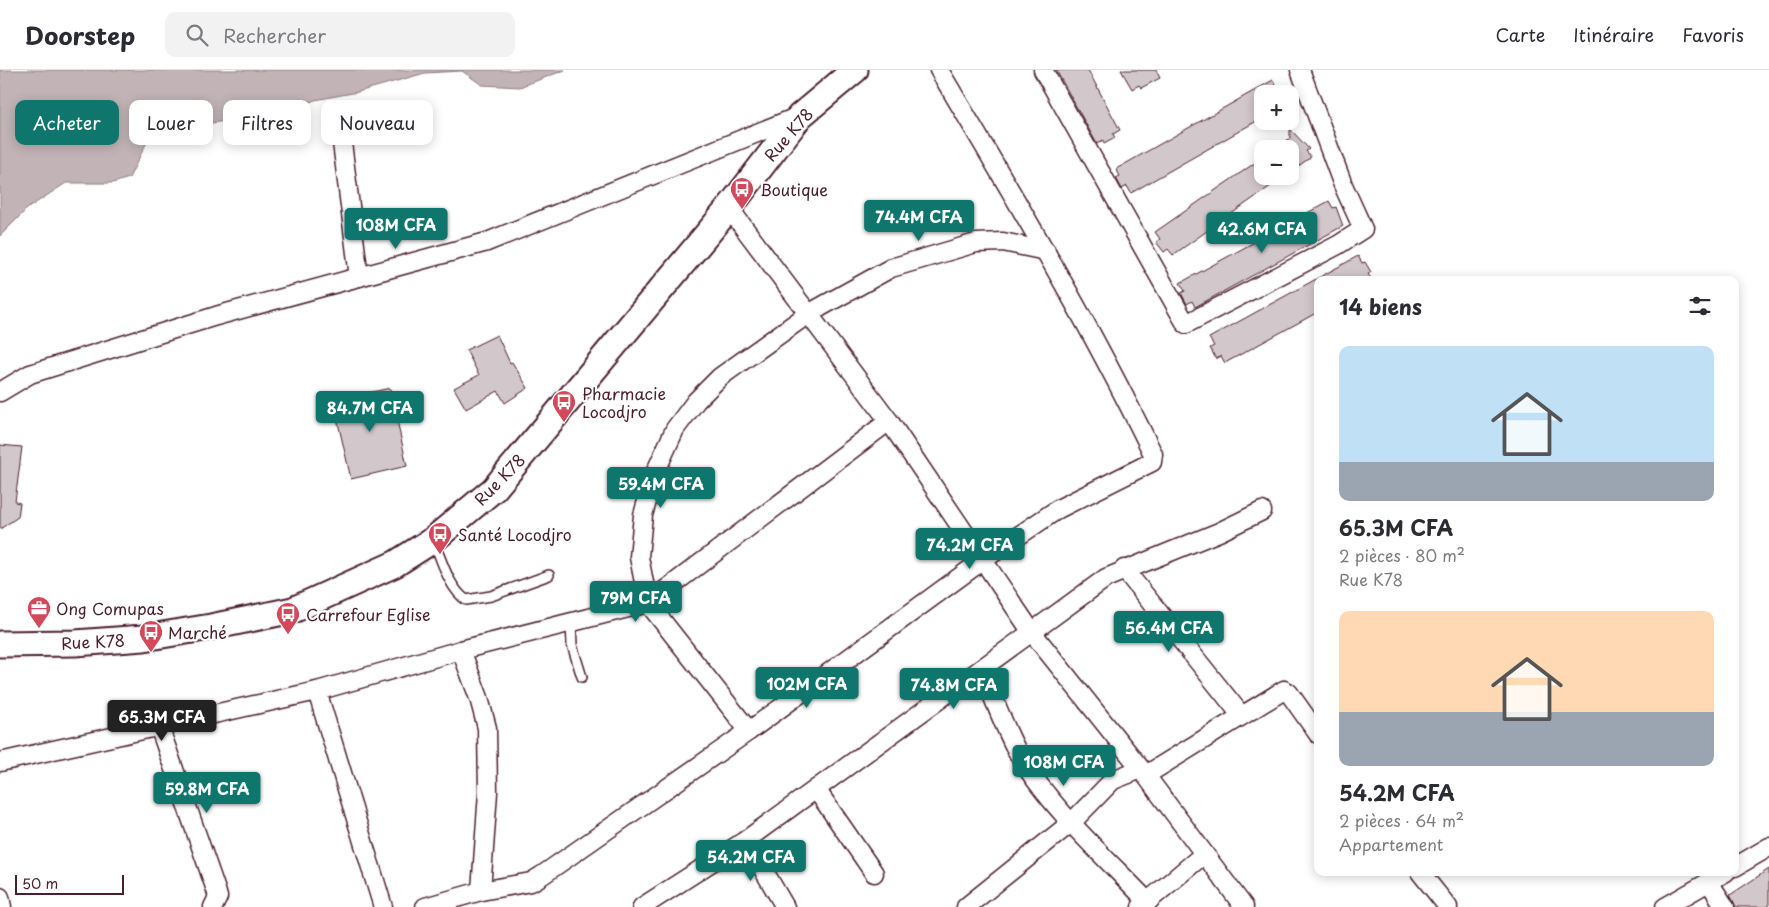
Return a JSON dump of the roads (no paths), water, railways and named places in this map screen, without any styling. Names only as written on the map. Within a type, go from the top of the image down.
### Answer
[{"type":"street","name":"Rue K78","points":[[0,644],[74,643],[144,638],[293,610],[395,564],[433,540],[494,489],[729,208],[800,116],[855,70]]},
{"type":"street","points":[[425,907],[481,891],[531,882],[541,876],[748,731],[983,560],[1058,509],[1148,465],[1153,458],[1113,372],[1046,251],[939,70]]},
{"type":"street","points":[[1043,70],[1186,324],[1338,245],[1363,229],[1342,185],[1300,70]]},
{"type":"street","points":[[0,392],[30,374],[216,316],[487,242],[800,116]]},
{"type":"street","points":[[342,145],[359,278]]},
{"type":"street","points":[[729,208],[889,422],[1031,631],[1144,772],[1244,907]]},
{"type":"street","points":[[748,731],[648,603],[639,557],[643,515],[655,473],[675,429],[696,401],[720,377],[808,314],[891,268],[976,243],[1003,242],[1046,251]]},
{"type":"street","points":[[0,762],[317,691],[461,650],[648,603],[889,422]]},
{"type":"street","points":[[642,907],[746,840],[1106,578],[1124,569],[1219,532],[1262,511]]},
{"type":"street","points":[[1124,569],[1240,715]]},
{"type":"street","points":[[461,650],[479,698],[487,728],[488,792],[481,891]]},
{"type":"street","points":[[982,669],[1019,754],[1072,822],[1154,902],[1204,854]]},
{"type":"street","points":[[966,907],[1072,822],[1117,776],[1144,772],[1284,690],[1289,693],[1314,728]]},
{"type":"street","points":[[317,691],[383,907]]},
{"type":"street","points":[[159,726],[216,890],[218,897],[213,907]]},
{"type":"street","points":[[816,789],[874,872]]},
{"type":"street","points":[[746,840],[785,907]]},
{"type":"street","points":[[1739,865],[1769,847]]},
{"type":"street","points":[[1423,876],[1448,907]]},
{"type":"street","points":[[1665,907],[1719,876]]},
{"type":"street","points":[[1709,882],[1724,907]]},
{"type":"street","points":[[0,897],[2,907]]},
{"type":"lane","points":[[433,540],[458,595],[466,600],[491,596],[549,575]]},
{"type":"lane","points":[[571,623],[572,645],[582,677]]},
{"type":"place","name":"Boutique","points":[[742,210]]},
{"type":"place","name":"Pharmacie Locodjro","points":[[564,423]]},
{"type":"place","name":"Santé Locodjro","points":[[440,555]]},
{"type":"place","name":"Ong Comupas","points":[[39,629]]},
{"type":"place","name":"Carrefour Eglise","points":[[288,635]]},
{"type":"place","name":"Marché","points":[[151,653]]}]
